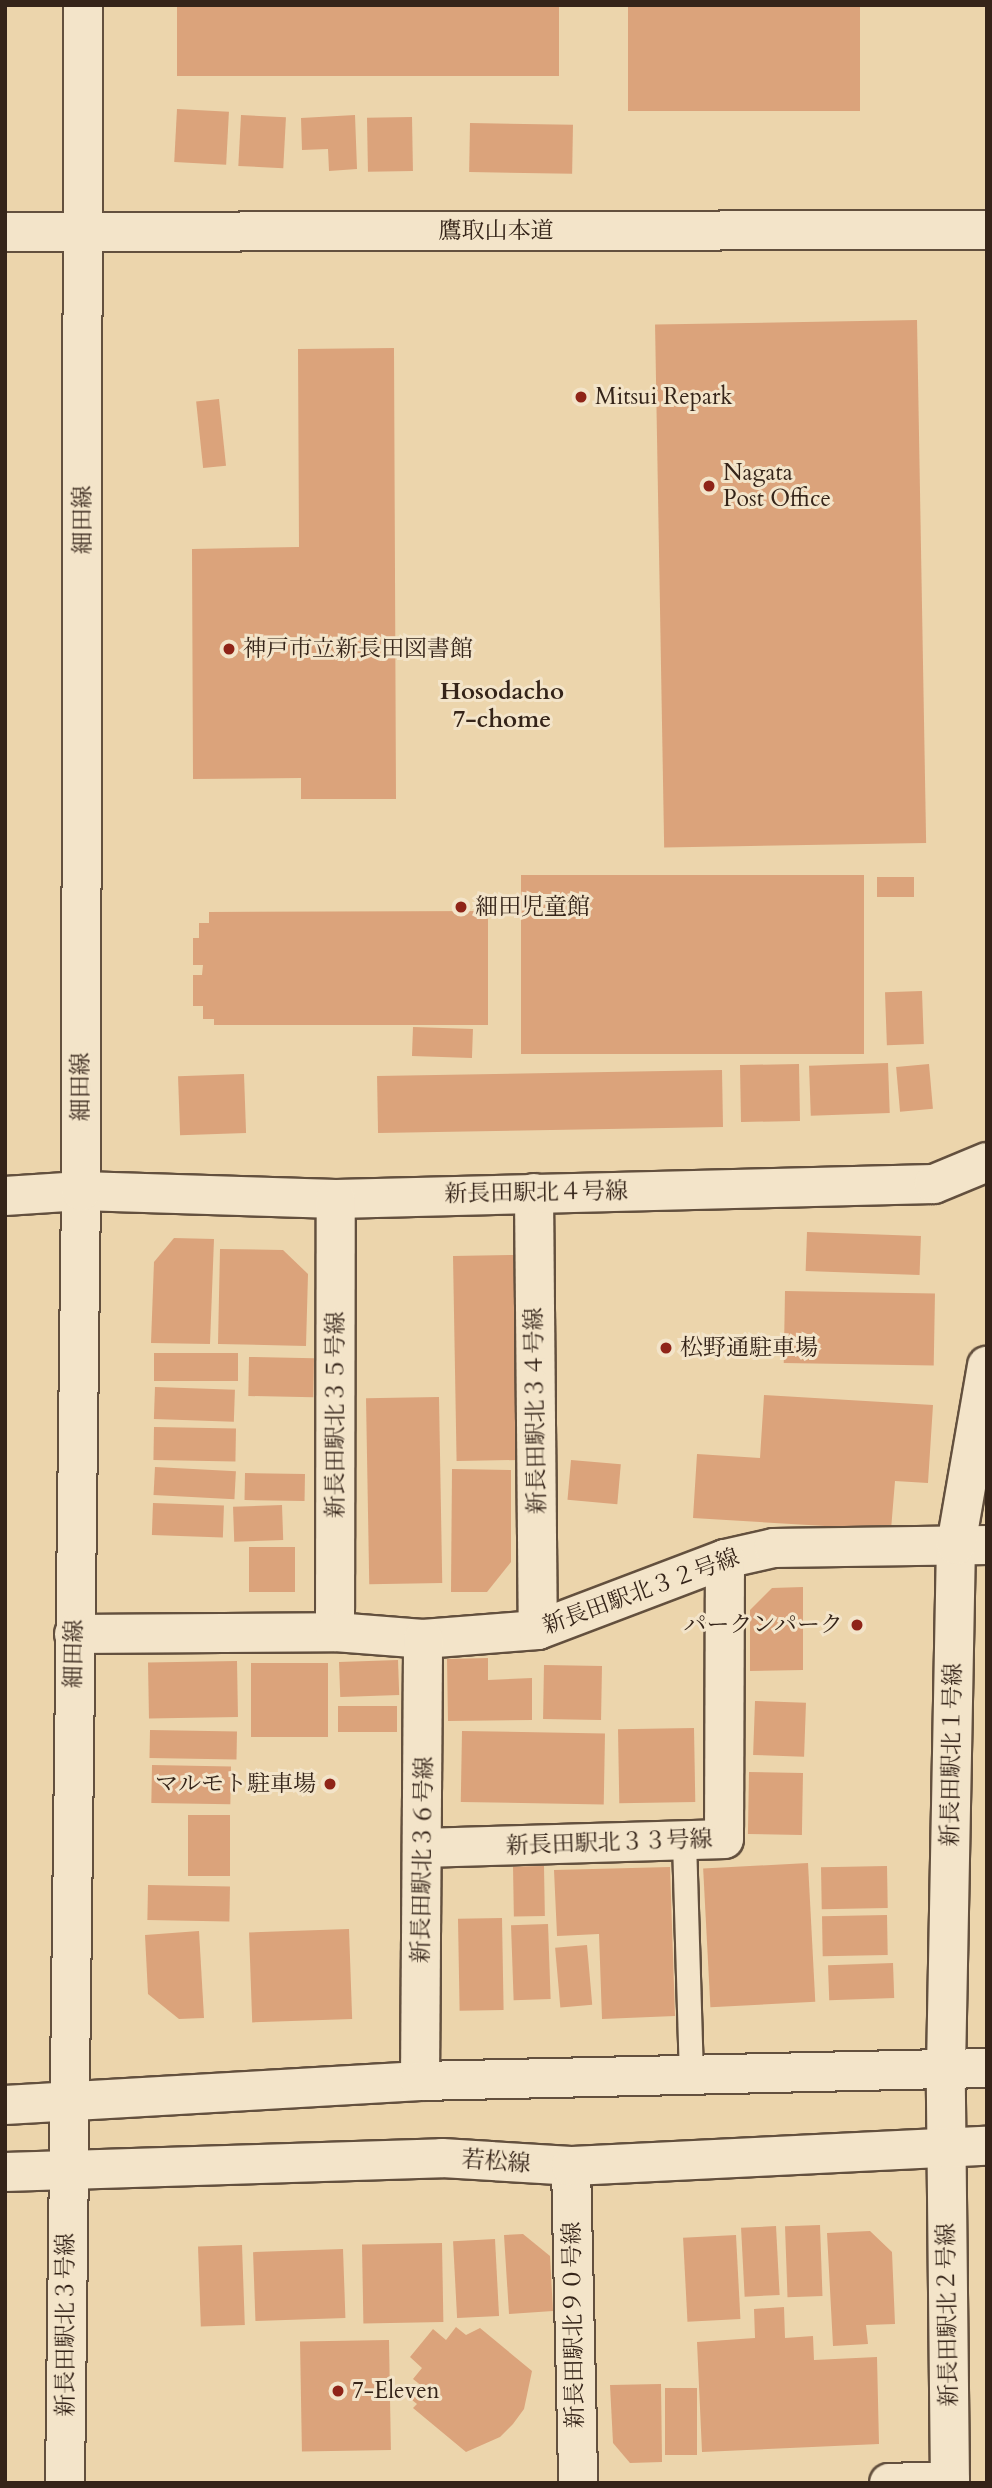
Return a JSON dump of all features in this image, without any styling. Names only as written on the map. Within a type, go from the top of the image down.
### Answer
[{"type":"street","name":"細田線","points":[[66,2168],[81,1191],[83,5]]},
{"type":"street","name":"鷹取山本道","points":[[5,232],[987,230]]},
{"type":"street","name":"新長田駅北４号線","points":[[5,1196],[81,1191],[336,1199],[934,1184],[987,1162]]},
{"type":"street","name":"新長田駅北３４号線","points":[[534,1193],[538,1630]]},
{"type":"street","name":"新長田駅北３５号線","points":[[335,1632],[336,1199]]},
{"type":"street","name":"新長田駅北１号線","points":[[947,2147],[946,2069],[971,1545],[987,1366]]},
{"type":"street","name":"新長田駅北３２号線","points":[[74,1634],[335,1632],[424,1639],[538,1630],[725,1559],[774,1548],[971,1545]]},
{"type":"street","name":"新長田駅北３３号線","points":[[424,1848],[724,1839],[725,1559]]},
{"type":"street","name":"新長田駅北３６号線","points":[[420,2081],[424,1639]]},
{"type":"street","points":[[5,2105],[66,2104],[420,2081],[987,2068]]},
{"type":"street","name":"若松線","points":[[5,2172],[442,2158],[571,2166],[987,2146]]},
{"type":"street","name":"新長田駅北２号線","points":[[947,2147],[950,2482]]},
{"type":"street","name":"新長田駅北９０号線","points":[[571,2166],[578,2483]]},
{"type":"street","name":"新長田駅北３号線","points":[[65,2483],[66,2168]]},
{"type":"street","points":[[889,2483],[950,2482]]},
{"type":"lane","points":[[684,1841],[691,2075]]},
{"type":"building","points":[[177,5],[559,5],[559,76],[177,76]]},
{"type":"building","points":[[628,5],[860,5],[860,111],[628,111]]},
{"type":"building","points":[[177,109],[229,112],[226,165],[174,162]]},
{"type":"building","points":[[241,115],[286,117],[283,168],[238,166]]},
{"type":"building","points":[[355,115],[357,169],[329,171],[328,149],[302,150],[301,118]]},
{"type":"building","points":[[412,117],[413,171],[368,172],[367,118]]},
{"type":"building","points":[[470,123],[573,125],[572,174],[469,172]]},
{"type":"building","points":[[917,320],[926,843],[664,847],[655,325]]},
{"type":"building","points":[[394,348],[396,799],[301,799],[301,778],[193,779],[192,549],[299,547],[298,349]]},
{"type":"building","points":[[219,399],[226,466],[203,468],[196,401]]},
{"type":"building","points":[[521,875],[864,875],[864,1054],[521,1054]]},
{"type":"building","points":[[877,877],[914,877],[914,897],[877,897]]},
{"type":"building","points":[[488,911],[488,1025],[214,1025],[214,1019],[203,1019],[203,1006],[193,1006],[193,975],[202,975],[203,965],[193,965],[193,938],[199,938],[199,923],[209,923],[209,912]]},
{"type":"building","points":[[922,991],[924,1044],[887,1045],[885,992]]},
{"type":"building","points":[[413,1027],[473,1029],[472,1058],[412,1056]]},
{"type":"building","points":[[888,1063],[890,1113],[811,1116],[809,1066]]},
{"type":"building","points":[[799,1064],[800,1121],[741,1122],[740,1065]]},
{"type":"building","points":[[929,1064],[933,1109],[900,1112],[896,1067]]},
{"type":"building","points":[[722,1070],[723,1127],[378,1133],[377,1076]]},
{"type":"building","points":[[244,1074],[246,1133],[180,1135],[178,1076]]},
{"type":"building","points":[[807,1232],[921,1236],[920,1275],[806,1271]]},
{"type":"building","points":[[174,1238],[214,1239],[210,1344],[151,1343],[154,1262]]},
{"type":"building","points":[[220,1249],[283,1250],[308,1274],[306,1346],[218,1344]]},
{"type":"building","points":[[514,1255],[518,1460],[457,1461],[453,1256]]},
{"type":"building","points":[[785,1291],[935,1294],[934,1366],[784,1363]]},
{"type":"building","points":[[154,1353],[238,1353],[238,1381],[154,1381]]},
{"type":"building","points":[[249,1357],[314,1358],[313,1397],[248,1396]]},
{"type":"building","points":[[155,1387],[235,1390],[234,1422],[154,1419]]},
{"type":"building","points":[[764,1395],[933,1405],[928,1483],[895,1481],[891,1530],[693,1518],[697,1454],[760,1458]]},
{"type":"building","points":[[439,1397],[442,1583],[369,1584],[366,1398]]},
{"type":"building","points":[[154,1427],[236,1428],[235,1461],[153,1460]]},
{"type":"building","points":[[571,1460],[621,1464],[617,1504],[568,1500]]},
{"type":"building","points":[[155,1467],[236,1471],[234,1499],[154,1495]]},
{"type":"building","points":[[452,1469],[511,1470],[511,1562],[487,1592],[451,1592]]},
{"type":"building","points":[[245,1473],[305,1474],[305,1501],[245,1500]]},
{"type":"building","points":[[153,1503],[224,1505],[223,1537],[152,1535]]},
{"type":"building","points":[[282,1505],[283,1540],[234,1542],[233,1507]]},
{"type":"building","points":[[249,1547],[295,1547],[295,1592],[249,1592]]},
{"type":"building","points":[[803,1587],[803,1670],[750,1671],[750,1610],[772,1588]]},
{"type":"building","points":[[488,1658],[488,1680],[532,1678],[532,1720],[448,1721],[447,1659]]},
{"type":"building","points":[[398,1660],[399,1695],[340,1697],[339,1662]]},
{"type":"building","points":[[237,1661],[238,1717],[149,1719],[148,1663]]},
{"type":"building","points":[[251,1663],[328,1663],[328,1737],[251,1737]]},
{"type":"building","points":[[544,1665],[602,1666],[601,1720],[543,1719]]},
{"type":"building","points":[[755,1701],[806,1703],[804,1757],[753,1755]]},
{"type":"building","points":[[338,1706],[397,1706],[397,1732],[338,1732]]},
{"type":"building","points":[[694,1728],[695,1802],[619,1803],[618,1729]]},
{"type":"building","points":[[150,1730],[237,1732],[236,1760],[150,1758]]},
{"type":"building","points":[[462,1731],[605,1733],[604,1804],[461,1802]]},
{"type":"building","points":[[152,1765],[231,1766],[230,1804],[151,1803]]},
{"type":"building","points":[[749,1772],[803,1773],[802,1835],[748,1834]]},
{"type":"building","points":[[188,1815],[230,1815],[230,1876],[188,1876]]},
{"type":"building","points":[[808,1863],[815,2002],[710,2007],[703,1868]]},
{"type":"building","points":[[544,1866],[545,1916],[514,1917],[513,1867]]},
{"type":"building","points":[[887,1866],[888,1908],[822,1909],[821,1867]]},
{"type":"building","points":[[670,1867],[675,2016],[602,2019],[599,1934],[557,1936],[554,1870]]},
{"type":"building","points":[[148,1885],[230,1886],[229,1921],[147,1920]]},
{"type":"building","points":[[887,1915],[888,1955],[823,1956],[822,1916]]},
{"type":"building","points":[[502,1918],[504,2010],[460,2011],[458,1919]]},
{"type":"building","points":[[548,1924],[551,1999],[514,2000],[511,1925]]},
{"type":"building","points":[[349,1929],[352,2019],[252,2022],[249,1932]]},
{"type":"building","points":[[199,1931],[204,2018],[179,2019],[148,1994],[145,1935]]},
{"type":"building","points":[[587,1945],[592,2005],[560,2008],[555,1948]]},
{"type":"building","points":[[893,1963],[894,1998],[829,2000],[828,1965]]},
{"type":"building","points":[[820,2225],[822,2296],[787,2297],[785,2226]]},
{"type":"building","points":[[776,2226],[780,2295],[745,2297],[741,2228]]},
{"type":"building","points":[[870,2231],[892,2252],[895,2324],[866,2325],[868,2344],[833,2346],[827,2233]]},
{"type":"building","points":[[523,2234],[550,2256],[553,2311],[509,2314],[504,2235]]},
{"type":"building","points":[[736,2235],[740,2319],[687,2322],[683,2238]]},
{"type":"building","points":[[495,2239],[499,2316],[457,2318],[453,2241]]},
{"type":"building","points":[[442,2243],[443,2322],[363,2323],[362,2244]]},
{"type":"building","points":[[242,2245],[245,2325],[201,2326],[198,2247]]},
{"type":"building","points":[[343,2249],[345,2318],[255,2321],[253,2252]]},
{"type":"building","points":[[784,2307],[785,2338],[813,2336],[814,2360],[877,2357],[879,2444],[702,2452],[697,2342],[755,2338],[754,2309]]},
{"type":"building","points":[[456,2327],[466,2335],[480,2328],[532,2371],[524,2409],[513,2424],[500,2437],[466,2452],[413,2408],[417,2404],[412,2400],[423,2387],[413,2379],[422,2368],[410,2357],[433,2329],[446,2340]]},
{"type":"building","points":[[389,2340],[391,2450],[302,2452],[300,2342]]},
{"type":"building","points":[[661,2384],[662,2462],[630,2463],[613,2443],[610,2385]]},
{"type":"building","points":[[665,2388],[697,2388],[697,2455],[665,2455]]},
{"type":"place","name":"Mitsui Repark","points":[[581,397]]},
{"type":"place","name":"Nagata Post Office","points":[[709,486]]},
{"type":"place","name":"神戸市立新長田図書館","points":[[229,649]]},
{"type":"place","name":"細田児童館","points":[[461,907]]},
{"type":"place","name":"松野通駐車場","points":[[666,1348]]},
{"type":"place","name":"パークンパーク","points":[[857,1625]]},
{"type":"place","name":"マルモト駐車場","points":[[330,1784]]},
{"type":"place","name":"7-Eleven","points":[[338,2391]]},
{"type":"district","name":"Hosodacho 7-chome","points":[[502,706]]}]
